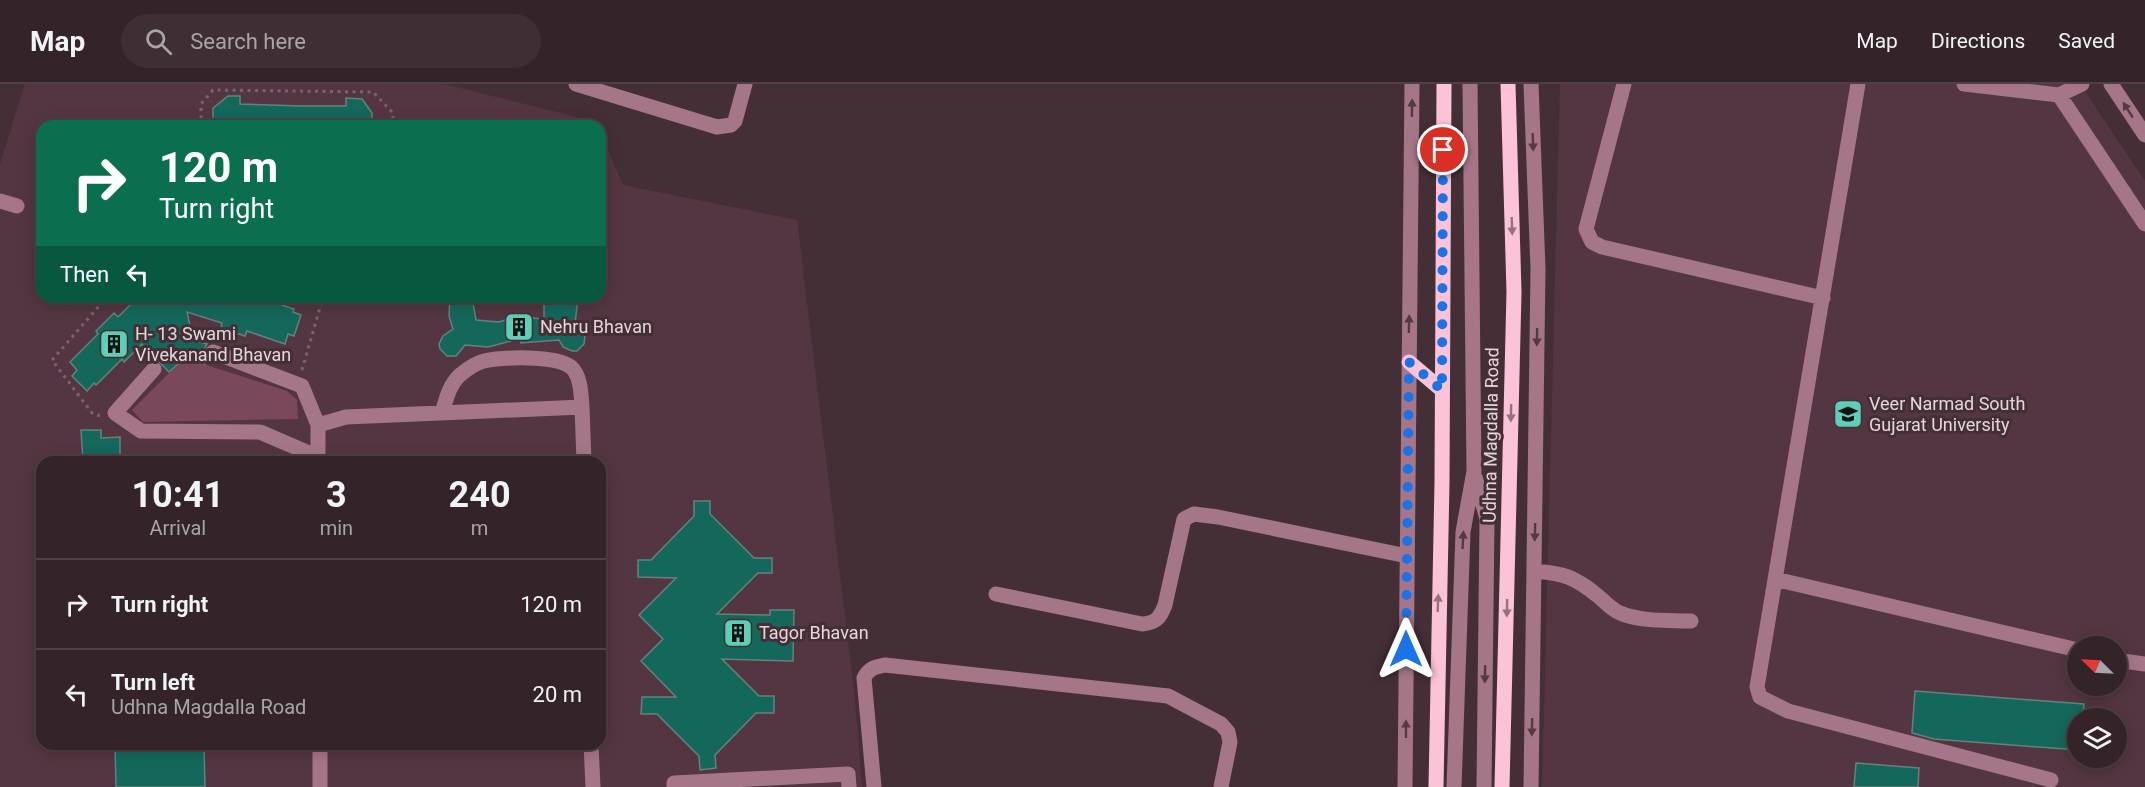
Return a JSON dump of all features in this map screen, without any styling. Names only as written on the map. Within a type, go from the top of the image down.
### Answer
[{"type":"main road","points":[[1436,787],[1442,482],[1444,84]]},
{"type":"main road","name":"Udhna Magdalla Road","points":[[1502,787],[1514,292],[1508,84]]},
{"type":"main road","points":[[1409,362],[1442,390]]},
{"type":"street","points":[[576,84],[717,127],[731,125],[735,121],[745,84]]},
{"type":"street","points":[[1405,787],[1412,84]]},
{"type":"street","points":[[1454,787],[1463,531],[1474,471],[1470,84]]},
{"type":"street","points":[[1531,84],[1538,269],[1531,787]]},
{"type":"street","points":[[1624,84],[1586,229],[1592,243],[1822,297]]},
{"type":"street","points":[[1858,84],[1756,687],[1760,697],[1788,711],[2051,780]]},
{"type":"street","points":[[1964,84],[2059,94],[2082,84]]},
{"type":"street","points":[[2111,84],[2145,135]]},
{"type":"street","points":[[2059,94],[2145,224]]},
{"type":"street","points":[[0,201],[17,206]]},
{"type":"street","points":[[213,352],[302,386],[318,425],[318,456]]},
{"type":"street","points":[[442,413],[452,384],[472,366],[482,361],[540,358],[559,361],[572,368],[578,377],[584,456]]},
{"type":"street","points":[[154,369],[115,413],[141,430],[260,432],[312,456]]},
{"type":"street","points":[[318,425],[346,417],[582,407]]},
{"type":"street","points":[[1474,471],[1487,519],[1484,787]]},
{"type":"street","points":[[996,594],[1142,624],[1154,623],[1161,616],[1165,605],[1184,519],[1194,514],[1211,515],[1407,556]]},
{"type":"street","points":[[1534,571],[1571,576],[1624,615],[1637,618],[1691,621]]},
{"type":"street","points":[[1776,579],[2067,647]]},
{"type":"street","points":[[2127,662],[2145,664]]},
{"type":"street","points":[[874,787],[864,678],[868,671],[876,666],[885,665],[1168,696],[1221,724],[1228,732],[1230,742],[1221,787]]},
{"type":"street","points":[[320,750],[320,787]]},
{"type":"street","points":[[591,750],[593,787]]},
{"type":"street","points":[[674,787],[674,783],[848,774],[849,787]]},
{"type":"path","points":[[201,120],[201,104],[213,90],[373,93],[393,113],[393,120]]},
{"type":"path","points":[[102,303],[52,360],[92,413],[104,418],[115,413]]},
{"type":"path","points":[[298,385],[321,303]]},
{"type":"shaded area","points":[[25,84],[444,84],[589,120],[36,120],[36,303],[606,303],[606,145],[623,185],[797,220],[855,699],[862,787],[0,787],[0,164]]},
{"type":"shaded area","name":"Veer Narmad South Gujarat University","points":[[1560,84],[2080,84],[2145,181],[2145,787],[1542,787]]},
{"type":"shaded area","points":[[191,360],[287,391],[297,400],[298,419],[143,422],[132,410],[179,363]]},
{"type":"building","points":[[228,96],[240,96],[240,104],[302,106],[346,106],[346,98],[362,99],[372,113],[372,120],[213,120],[213,108]]},
{"type":"building","name":"H- 13 Swami Vivekanand Bhavan","points":[[132,303],[276,303],[294,309],[293,312],[301,315],[294,336],[288,334],[285,344],[247,331],[245,336],[221,328],[222,323],[187,312],[193,340],[207,344],[204,349],[205,364],[191,360],[179,363],[169,372],[142,344],[124,362],[122,359],[87,391],[72,376],[77,370],[70,362],[98,334],[96,331],[114,313],[118,317]]},
{"type":"building","name":"Nehru Bhavan","points":[[450,303],[473,303],[476,320],[499,322],[508,319],[518,321],[532,318],[544,319],[544,303],[577,303],[575,324],[585,335],[584,344],[577,351],[572,351],[563,347],[559,340],[521,343],[522,338],[488,347],[465,345],[456,356],[447,356],[440,349],[439,344],[443,336],[453,329],[449,316]]},
{"type":"building","points":[[81,430],[101,430],[101,438],[120,437],[120,456],[83,456]]},
{"type":"building","name":"Tagor Bhavan","points":[[694,501],[710,501],[710,514],[754,558],[772,558],[772,573],[758,573],[717,614],[770,615],[770,610],[794,610],[793,661],[722,659],[759,696],[774,696],[774,713],[756,713],[715,755],[716,768],[700,770],[699,756],[657,714],[641,714],[642,697],[676,697],[641,661],[663,639],[639,615],[676,578],[638,577],[638,560],[651,560],[694,516]]},
{"type":"building","points":[[1915,691],[2084,704],[2084,708],[2067,708],[2067,749],[1934,739],[1912,733]]},
{"type":"building","points":[[115,750],[204,750],[205,787],[116,787]]},
{"type":"building","points":[[1856,763],[1919,768],[1918,787],[1854,787]]},
{"type":"place","name":"Nehru Bhavan","points":[[519,327]]},
{"type":"place","name":"H- 13 Swami Vivekanand Bhavan","points":[[114,344]]},
{"type":"place","name":"Veer Narmad South Gujarat University","points":[[1848,414]]},
{"type":"place","name":"Tagor Bhavan","points":[[738,633]]},
{"type":"route","points":[[1406,649],[1409,362],[1442,390],[1443,150]]}]
